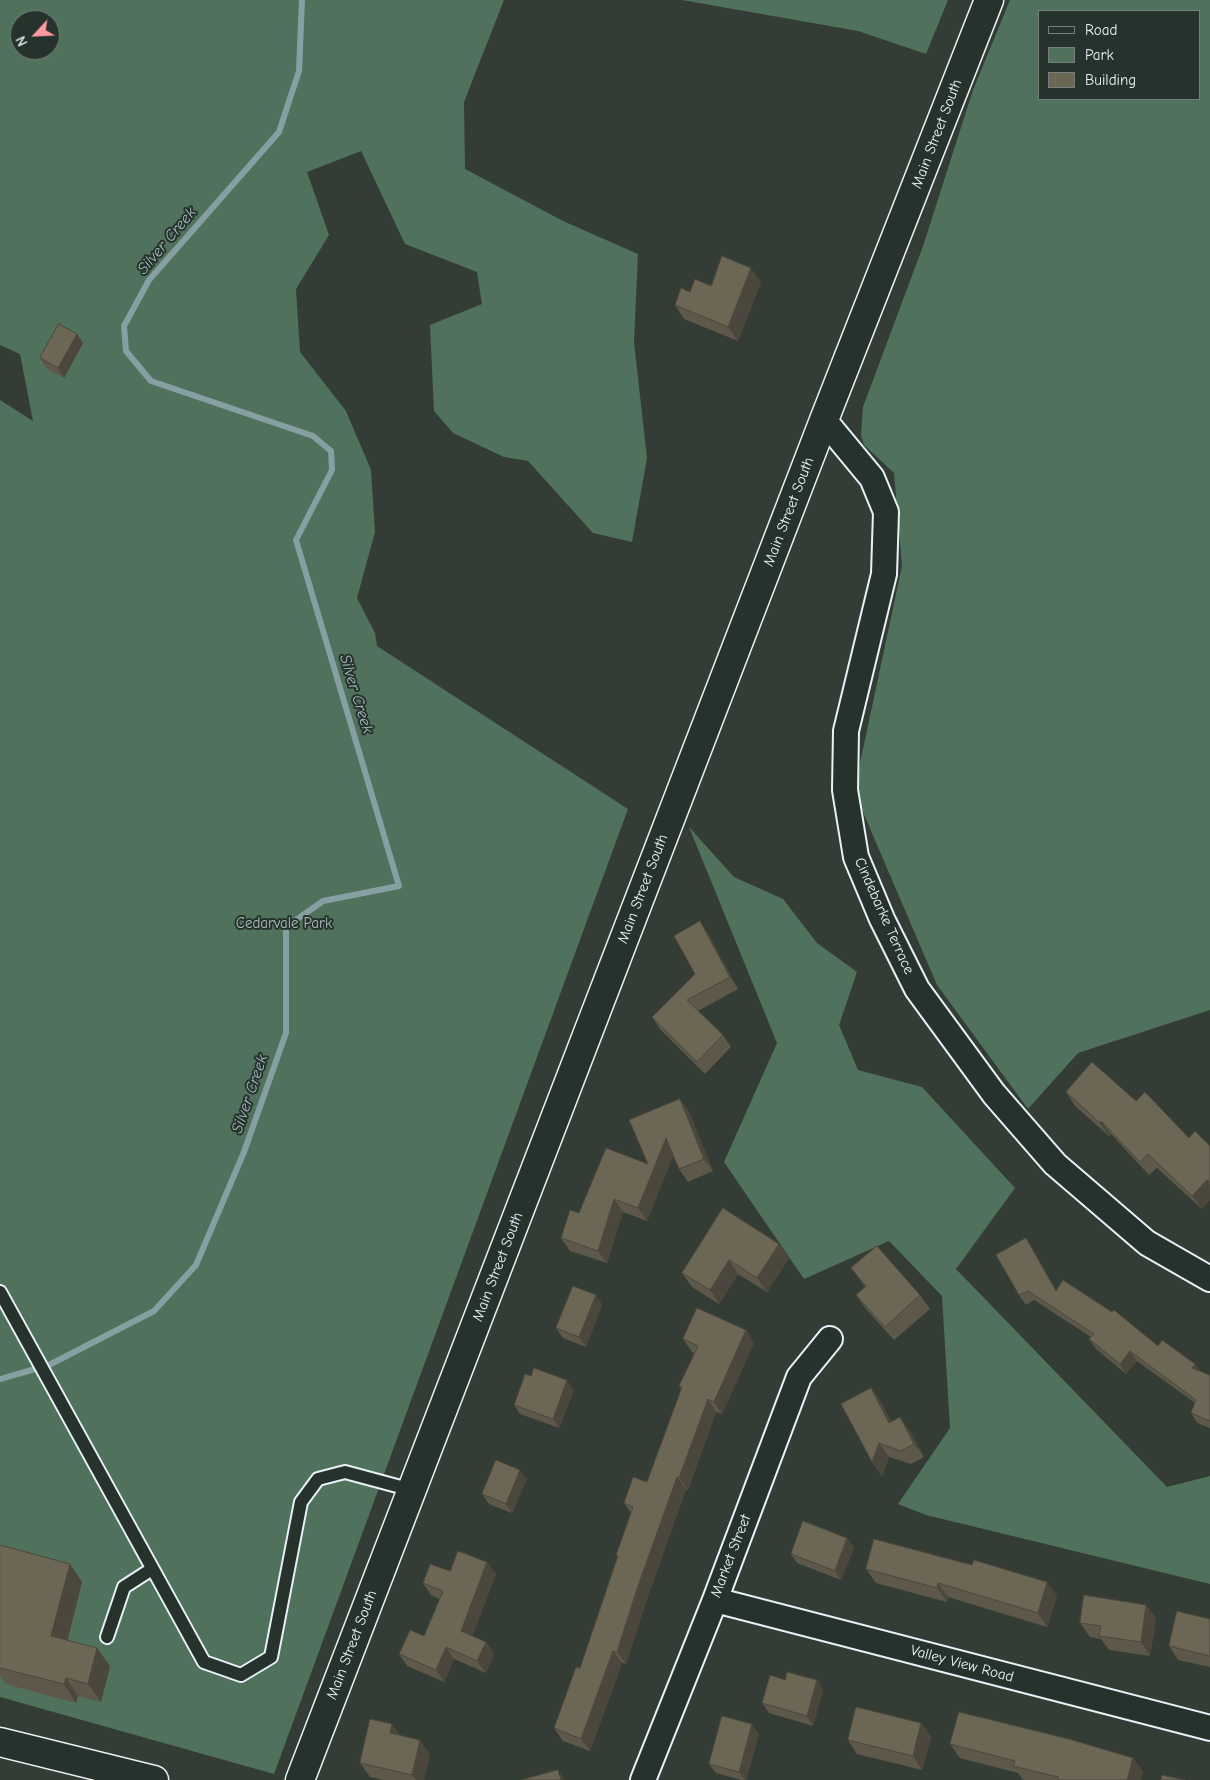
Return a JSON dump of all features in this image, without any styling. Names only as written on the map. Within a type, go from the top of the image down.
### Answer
[{"type":"street","name":"Main Street South","points":[[300,1780],[824,420],[989,0]]},
{"type":"street","name":"Cindebarke Terrace","points":[[824,420],[872,478],[886,512],[884,574],[846,731],[845,790],[856,857],[882,919],[917,989],[994,1094],[1055,1164],[1147,1243],[1210,1279]]},
{"type":"street","name":"Market Street","points":[[643,1780],[715,1600],[799,1377],[830,1338]]},
{"type":"street","name":"Valley View Road","points":[[715,1600],[1210,1728]]},
{"type":"street","points":[[0,1742],[154,1780]]},
{"type":"lane","points":[[0,1292],[204,1662],[241,1675],[270,1657],[301,1502],[318,1479],[346,1472],[412,1490]]},
{"type":"lane","points":[[107,1637],[124,1587],[152,1569]]},
{"type":"green space","name":"Cedarvale Park","points":[[0,0],[504,0],[464,102],[465,169],[563,221],[638,254],[634,342],[647,458],[632,542],[593,533],[528,461],[504,457],[453,433],[434,411],[430,325],[482,304],[477,272],[405,244],[361,151],[307,172],[329,235],[296,289],[300,352],[346,411],[371,470],[375,532],[357,598],[375,633],[377,646],[628,809],[274,1774],[0,1697],[0,400],[33,421],[20,354],[0,345]]},
{"type":"green space","points":[[682,0],[948,0],[926,54],[858,31]]},
{"type":"green space","points":[[1010,0],[1210,0],[1210,1010],[1078,1053],[1028,1109],[937,985],[854,791],[902,566],[894,473],[864,445],[861,435],[863,407],[923,246],[973,90]]},
{"type":"green space","points":[[689,827],[734,877],[783,899],[817,943],[857,972],[839,1025],[858,1070],[922,1087],[1015,1188],[956,1269],[1167,1487],[1210,1476],[1210,1584],[926,1515],[898,1504],[950,1428],[942,1296],[889,1241],[804,1279],[724,1162],[777,1043]]},
{"type":"building","points":[[722,256],[751,268],[728,327],[675,305],[681,288],[690,292],[695,279],[711,286]]},
{"type":"building","points":[[59,324],[77,334],[58,368],[40,358]]},
{"type":"building","points":[[700,921],[730,977],[687,1000],[723,1035],[697,1062],[652,1017],[695,974],[674,936]]},
{"type":"building","points":[[1092,1062],[1136,1101],[1145,1092],[1189,1138],[1195,1131],[1210,1146],[1210,1182],[1207,1180],[1192,1196],[1148,1154],[1140,1162],[1101,1121],[1100,1123],[1066,1092]]},
{"type":"building","points":[[680,1099],[704,1159],[679,1169],[666,1138],[638,1208],[614,1199],[598,1251],[561,1238],[570,1210],[579,1213],[606,1148],[648,1164],[629,1120]]},
{"type":"building","points":[[723,1208],[779,1244],[757,1278],[729,1260],[710,1290],[682,1273]]},
{"type":"building","points":[[1026,1238],[1056,1291],[1063,1280],[1112,1312],[1114,1310],[1158,1346],[1162,1340],[1195,1364],[1192,1368],[1210,1375],[1210,1421],[1191,1413],[1196,1400],[1130,1351],[1120,1364],[1089,1339],[1094,1334],[1028,1291],[1019,1295],[996,1255]]},
{"type":"building","points":[[877,1246],[920,1295],[885,1327],[856,1295],[866,1286],[851,1268]]},
{"type":"building","points":[[573,1286],[596,1295],[579,1337],[556,1328]]},
{"type":"building","points":[[697,1308],[746,1330],[714,1402],[708,1399],[679,1478],[677,1477],[638,1586],[617,1652],[613,1651],[581,1739],[554,1728],[576,1667],[580,1668],[618,1556],[616,1555],[633,1507],[624,1503],[633,1477],[647,1482],[682,1387],[679,1386],[698,1346],[683,1339]]},
{"type":"building","points":[[534,1368],[567,1380],[553,1419],[514,1405],[525,1374],[531,1376]]},
{"type":"building","points":[[871,1388],[889,1423],[900,1417],[914,1444],[901,1451],[879,1443],[872,1462],[841,1404]]},
{"type":"building","points":[[496,1460],[520,1470],[506,1504],[482,1494]]},
{"type":"building","points":[[803,1521],[847,1538],[835,1571],[791,1554]]},
{"type":"building","points":[[874,1539],[972,1565],[974,1560],[1047,1582],[1038,1613],[938,1583],[937,1588],[866,1569]]},
{"type":"building","points":[[0,1545],[70,1564],[51,1636],[97,1648],[88,1684],[66,1678],[64,1684],[0,1668]]},
{"type":"building","points":[[458,1551],[487,1562],[461,1631],[486,1642],[477,1661],[446,1647],[436,1670],[399,1654],[410,1630],[424,1636],[443,1591],[423,1583],[430,1564],[450,1571]]},
{"type":"building","points":[[1084,1595],[1146,1605],[1141,1642],[1099,1636],[1101,1626],[1080,1623]]},
{"type":"building","points":[[1177,1611],[1210,1619],[1210,1656],[1169,1646]]},
{"type":"building","points":[[787,1672],[817,1680],[807,1716],[762,1703],[770,1675],[785,1680]]},
{"type":"building","points":[[856,1707],[921,1723],[913,1756],[848,1740]]},
{"type":"building","points":[[959,1712],[1069,1739],[1133,1758],[1127,1780],[1058,1780],[1058,1777],[1013,1766],[1015,1761],[950,1744]]},
{"type":"building","points":[[722,1716],[752,1724],[739,1772],[709,1764]]},
{"type":"building","points":[[370,1719],[392,1724],[390,1733],[420,1740],[412,1775],[360,1763]]},
{"type":"building","points":[[558,1770],[561,1780],[521,1780]]},
{"type":"building","points":[[1162,1775],[1185,1780],[1161,1780]]},
{"type":"waterway","name":"Silver Creek","points":[[0,1379],[49,1365],[154,1311],[196,1265],[244,1152],[286,1033],[286,927],[323,901],[399,886],[296,540],[332,470],[331,451],[313,436],[151,381],[126,351],[124,326],[149,280],[279,132],[299,71],[302,0]]}]
